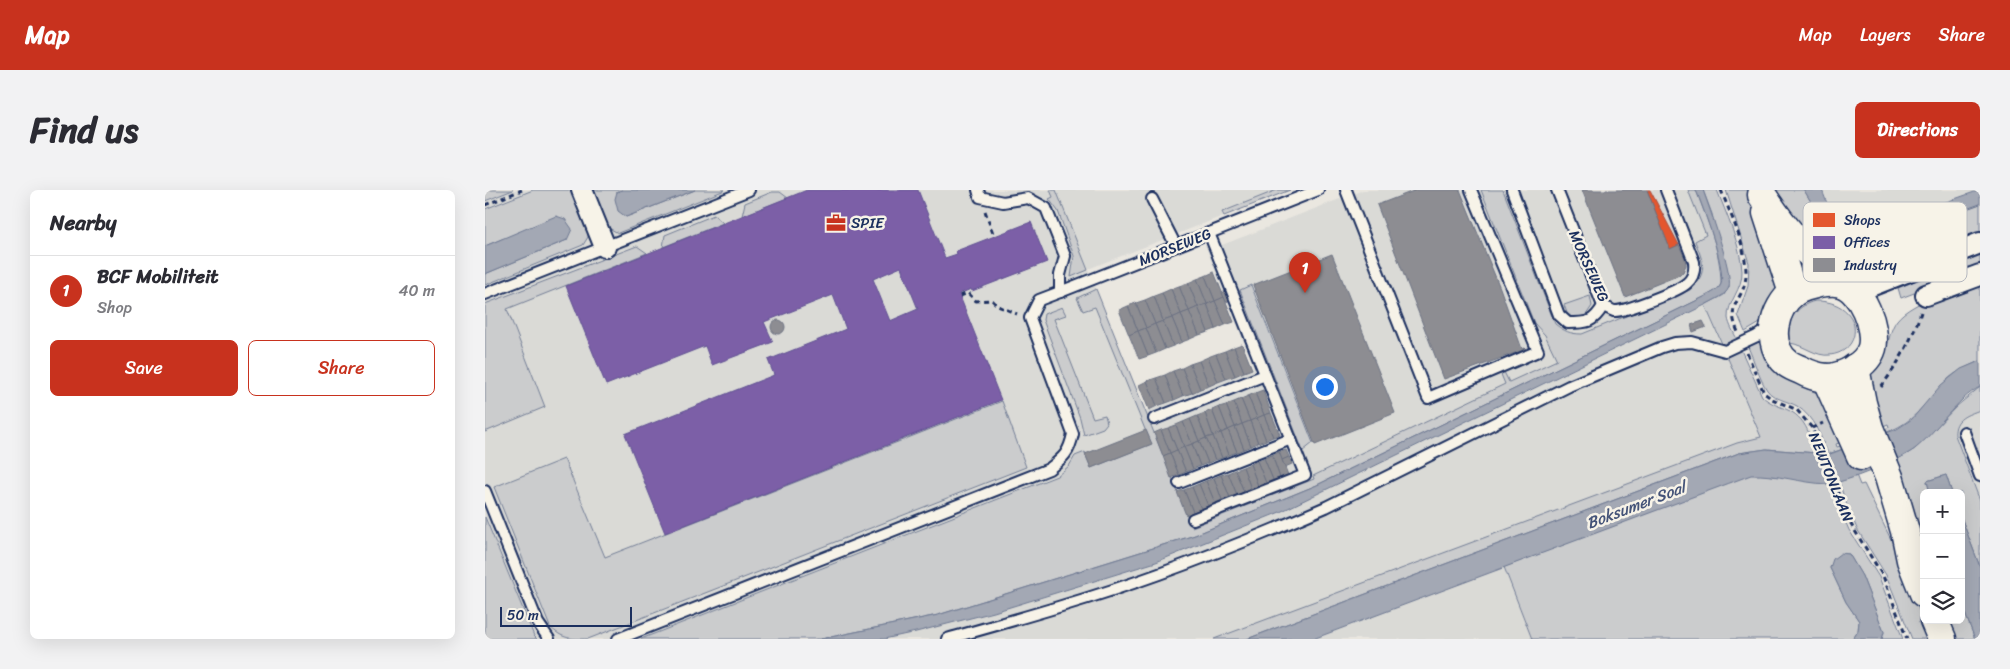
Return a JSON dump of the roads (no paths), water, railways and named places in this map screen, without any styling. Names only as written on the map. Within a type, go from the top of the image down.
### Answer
[{"type":"street","points":[[582,190],[605,248]]},
{"type":"street","points":[[1761,192],[1783,225],[1803,248]]},
{"type":"street","points":[[1761,192],[1773,236],[1793,293]]},
{"type":"street","points":[[1967,247],[1980,243]]},
{"type":"street","points":[[1967,280],[1980,275]]},
{"type":"street","points":[[1843,282],[1848,287],[1870,318],[1872,346],[1863,360],[1855,368],[1845,373],[1826,378],[1812,375],[1788,363],[1777,348],[1773,325],[1783,304],[1793,293],[1805,286],[1819,283],[1848,287],[1863,282]]},
{"type":"street","points":[[1926,295],[1961,282]]},
{"type":"street","points":[[1855,368],[1862,403],[1863,435]]},
{"type":"street","points":[[1826,378],[1863,435],[1880,478],[1905,531],[1911,560],[1920,583]]},
{"type":"street","points":[[1936,624],[1942,639]]},
{"type":"lane","points":[[485,294],[749,190]]},
{"type":"lane","name":"MORSEWEG","points":[[618,639],[1049,470],[1066,455],[1071,447],[1073,434],[1030,318],[1039,300],[1318,190]]},
{"type":"lane","points":[[1346,190],[1428,398],[1538,351],[1471,190]]},
{"type":"lane","points":[[1511,190],[1559,315],[1568,323],[1585,323],[1596,317],[1603,306]]},
{"type":"lane","name":"MORSEWEG","points":[[1557,190],[1603,306],[1614,311],[1628,309],[1678,289],[1688,283],[1695,273],[1694,262],[1666,190]]},
{"type":"lane","points":[[979,193],[1003,202],[1028,198],[1046,208],[1065,256],[1060,292]]},
{"type":"lane","points":[[1152,199],[1176,246]]},
{"type":"lane","points":[[1193,519],[1305,475],[1209,233]]},
{"type":"lane","points":[[947,639],[1080,600],[1160,574],[1286,524],[1326,507],[1569,386],[1662,347],[1675,343],[1692,342],[1725,351],[1773,325]]},
{"type":"lane","points":[[1154,419],[1265,375]]},
{"type":"lane","points":[[1964,432],[1980,476]]},
{"type":"lane","points":[[1179,483],[1291,439]]},
{"type":"lane","points":[[485,491],[538,623],[549,639]]},
{"type":"water","points":[[622,190],[695,190],[626,217],[618,211],[615,199],[617,192]]},
{"type":"water","points":[[1696,190],[1703,190],[1720,239],[1727,268],[1729,287],[1719,298],[1280,512],[1156,562],[994,612],[916,632],[884,639],[821,639],[938,615],[1195,535],[1317,485],[1706,296],[1720,286],[1722,276],[1713,237]]},
{"type":"water","points":[[1804,190],[1822,190],[1827,202],[1811,202]]},
{"type":"water","points":[[1980,190],[1980,204],[1967,209],[1967,202],[1946,202]]},
{"type":"water","points":[[556,216],[565,219],[572,229],[567,240],[485,274],[485,246]]},
{"type":"water","name":"Boksumer Soal","points":[[1980,361],[1980,387],[1963,399],[1924,441],[1909,453],[1859,476],[1827,484],[1751,475],[1313,639],[1247,639],[1739,453],[1766,449],[1830,454],[1897,429],[1912,419],[1941,385],[1961,369]]},
{"type":"water","points":[[1946,475],[1951,489],[1929,489],[1927,481]]},
{"type":"water","points":[[1965,528],[1980,567],[1980,639],[1975,639],[1965,613]]},
{"type":"water","points":[[1841,553],[1849,554],[1862,576],[1884,632],[1882,639],[1853,639],[1858,631],[1859,621],[1846,602],[1830,568],[1833,559]]},
{"type":"place","name":"SPIE","points":[[836,223]]},
{"type":"place","name":"BCF Mobiliteit","points":[[1305,293]]}]
